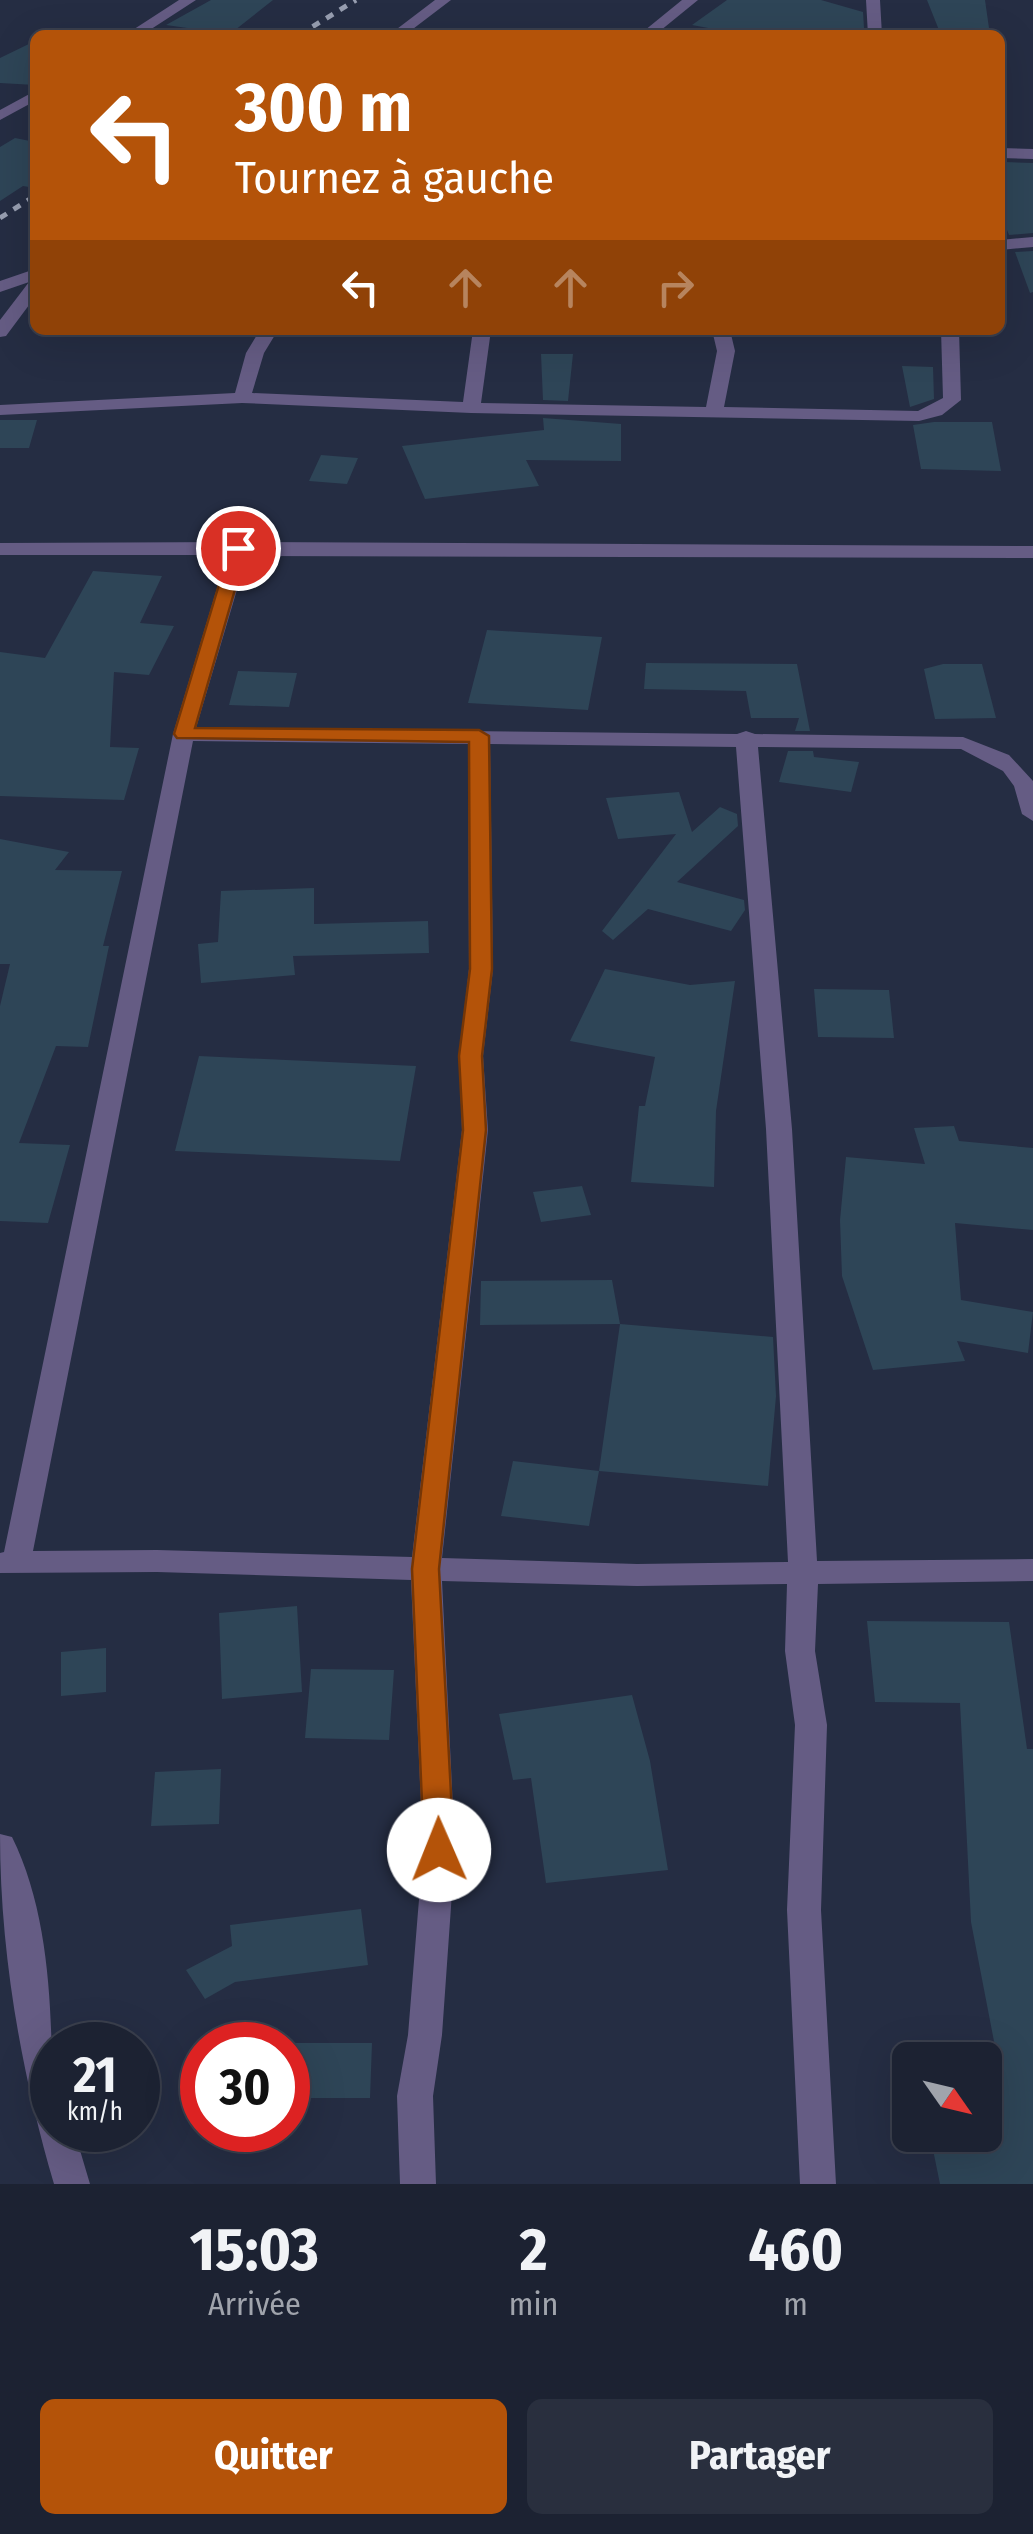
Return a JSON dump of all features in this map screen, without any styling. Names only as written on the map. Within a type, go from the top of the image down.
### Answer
[{"type":"street","points":[[140,30],[189,0]]},
{"type":"street","points":[[403,30],[444,0]]},
{"type":"street","points":[[652,30],[691,0]]},
{"type":"street","points":[[872,0],[874,30]]},
{"type":"street","points":[[0,116],[30,98]]},
{"type":"street","points":[[1005,154],[1033,154]]},
{"type":"street","points":[[1005,245],[1033,242]]},
{"type":"street","points":[[0,287],[30,276]]},
{"type":"street","points":[[0,332],[30,293]]},
{"type":"street","points":[[242,398],[255,352],[267,335]]},
{"type":"street","points":[[470,408],[481,335]]},
{"type":"street","points":[[714,412],[726,352],[723,335]]},
{"type":"street","points":[[0,410],[242,398],[470,408],[918,416],[936,412],[952,400],[950,335]]},
{"type":"street","points":[[238,548],[184,734],[8,1561],[638,1574],[1033,1570]]},
{"type":"street","points":[[0,549],[1033,552]]},
{"type":"street","points":[[184,734],[963,743],[1000,754],[1018,769],[1031,796],[1033,814]]},
{"type":"street","points":[[418,2184],[415,2096],[425,2035],[439,1850],[426,1569],[475,1130],[470,1056],[481,969],[479,736]]},
{"type":"street","points":[[746,738],[779,1129],[803,1570],[800,1651],[811,1724],[804,1910],[818,2184]]},
{"type":"street","points":[[0,1846],[18,1901],[35,2022]]},
{"type":"street","points":[[63,2152],[72,2184]]},
{"type":"building","points":[[211,0],[273,0],[235,30],[166,25]]},
{"type":"building","points":[[727,0],[821,0],[863,12],[864,28],[719,30],[692,25]]},
{"type":"building","points":[[927,0],[985,0],[989,30],[939,30]]},
{"type":"building","points":[[30,43],[30,85],[0,83],[0,58]]},
{"type":"building","points":[[15,138],[30,141],[30,187],[23,186],[0,201],[0,147]]},
{"type":"building","points":[[1005,162],[1033,163],[1033,233],[1009,235],[1005,225]]},
{"type":"building","points":[[1033,251],[1033,292],[1030,293],[1015,252]]},
{"type":"building","points":[[541,354],[573,354],[568,401],[543,400]]},
{"type":"building","points":[[902,366],[933,367],[934,399],[910,407]]},
{"type":"building","points":[[543,418],[621,424],[621,461],[526,460],[539,486],[425,499],[402,446],[544,430]]},
{"type":"building","points":[[0,420],[37,420],[29,448],[0,448]]},
{"type":"building","points":[[992,422],[1001,471],[921,469],[913,425]]},
{"type":"building","points":[[321,455],[358,458],[347,484],[309,481]]},
{"type":"building","points":[[93,571],[162,576],[140,623],[174,626],[149,675],[114,672],[110,747],[139,748],[124,800],[0,796],[0,652],[45,658]]},
{"type":"building","points":[[487,630],[602,637],[588,710],[468,703]]},
{"type":"building","points":[[646,663],[797,664],[810,731],[795,731],[799,718],[751,718],[746,691],[644,689]]},
{"type":"building","points":[[943,664],[982,664],[996,718],[935,719],[924,669]]},
{"type":"building","points":[[238,671],[297,673],[289,707],[229,705]]},
{"type":"building","points":[[788,751],[813,751],[814,757],[859,762],[851,792],[779,782]]},
{"type":"building","points":[[679,792],[692,832],[720,807],[737,814],[738,826],[677,882],[744,900],[745,910],[731,931],[648,909],[613,940],[602,931],[676,834],[618,839],[606,798]]},
{"type":"building","points":[[0,839],[69,852],[55,870],[122,871],[103,946],[109,946],[88,1047],[56,1046],[19,1143],[70,1145],[48,1223],[0,1221],[0,1006],[10,964],[0,964]]},
{"type":"building","points":[[314,888],[314,924],[428,921],[429,953],[293,956],[295,975],[201,983],[198,944],[218,942],[221,891]]},
{"type":"building","points":[[605,969],[690,985],[735,981],[716,1111],[714,1187],[631,1182],[639,1106],[645,1106],[655,1057],[570,1041]]},
{"type":"building","points":[[814,989],[889,990],[894,1038],[818,1037]]},
{"type":"building","points":[[199,1056],[416,1066],[400,1161],[175,1151]]},
{"type":"building","points":[[954,1126],[959,1141],[1033,1148],[1033,1230],[955,1223],[961,1300],[1033,1312],[1028,1353],[957,1341],[965,1361],[873,1370],[842,1276],[840,1220],[846,1157],[925,1164],[914,1128]]},
{"type":"building","points":[[582,1186],[591,1215],[541,1222],[533,1192]]},
{"type":"building","points":[[612,1280],[620,1324],[480,1325],[481,1281]]},
{"type":"building","points":[[620,1324],[773,1337],[776,1396],[768,1486],[599,1471]]},
{"type":"building","points":[[513,1461],[599,1471],[589,1526],[501,1516]]},
{"type":"building","points":[[297,1606],[302,1692],[222,1699],[219,1613]]},
{"type":"building","points":[[867,1621],[1009,1622],[1027,1749],[1033,1749],[1033,2184],[940,2184],[933,2152],[1002,2152],[1002,2042],[994,2042],[971,1922],[960,1703],[875,1702]]},
{"type":"building","points":[[106,1648],[106,1692],[61,1696],[61,1652]]},
{"type":"building","points":[[311,1669],[394,1670],[389,1740],[305,1738]]},
{"type":"building","points":[[632,1695],[650,1761],[668,1870],[546,1883],[531,1778],[513,1780],[499,1714]]},
{"type":"building","points":[[221,1769],[219,1824],[151,1826],[155,1772]]},
{"type":"building","points":[[361,1909],[368,1965],[235,1982],[205,1999],[186,1970],[232,1946],[230,1925]]},
{"type":"building","points":[[310,2043],[372,2043],[370,2098],[310,2098]]},
{"type":"railway","points":[[307,30],[356,0]]},
{"type":"railway","points":[[0,218],[30,199]]},
{"type":"route","points":[[238,548],[184,734],[479,736],[481,969],[470,1056],[475,1130],[426,1569],[439,1850]]}]
